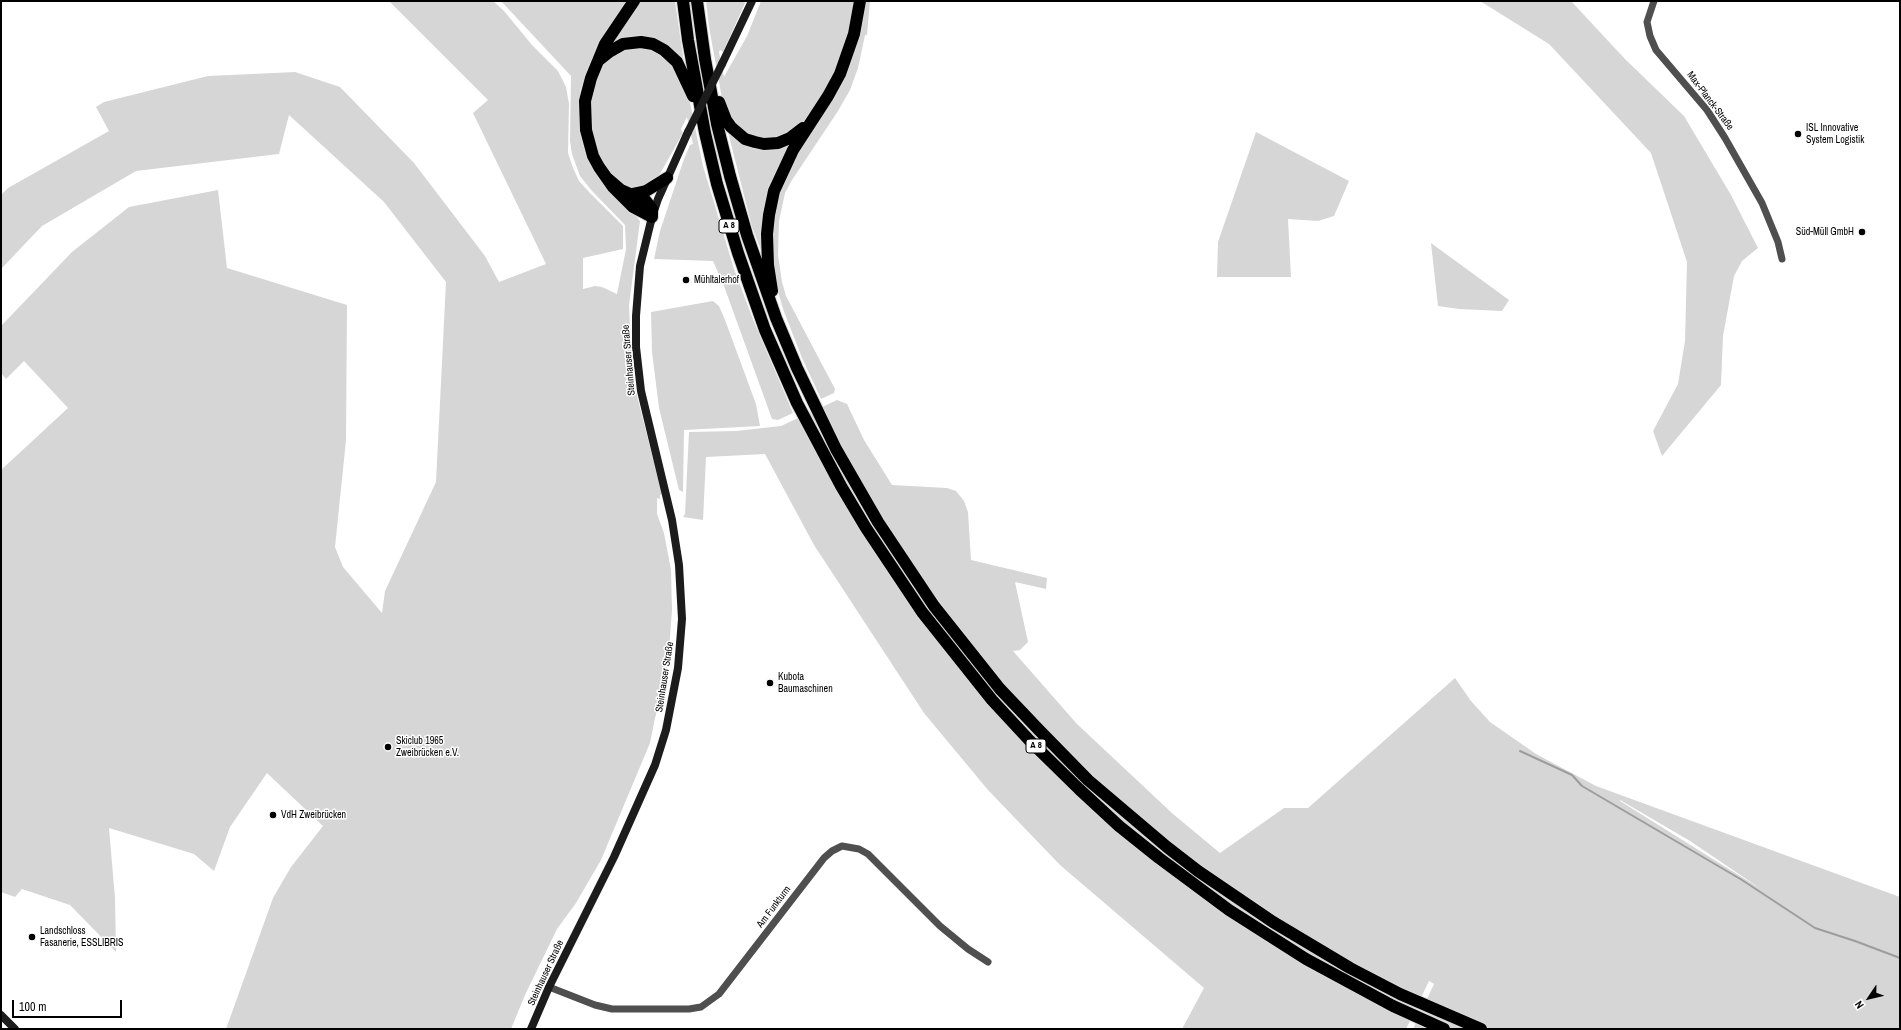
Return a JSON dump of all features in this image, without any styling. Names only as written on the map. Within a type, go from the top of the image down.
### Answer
[{"type":"highway","points":[[607,178],[621,190],[646,201],[652,209],[652,217],[627,202],[607,178],[593,156],[586,130],[584,113],[586,95],[591,78],[605,44],[634,1]]},
{"type":"highway","name":"A 8","points":[[683,1],[688,40],[702,120],[717,184],[738,253],[765,330],[797,403],[820,449],[866,528],[922,612],[957,658],[992,700],[1030,741],[1119,826],[1192,884],[1268,936],[1312,963],[1393,1006],[1444,1029]]},
{"type":"highway","name":"A 8","points":[[697,1],[705,58],[717,124],[747,235],[776,318],[797,368],[836,449],[904,564],[934,606],[1000,689],[1050,741],[1094,785],[1167,847],[1198,871],[1273,922],[1372,979],[1400,994],[1481,1029]]},
{"type":"highway","points":[[776,318],[768,254],[767,234],[770,209],[779,177],[811,120],[831,91],[846,60],[856,28],[860,1]]},
{"type":"highway","points":[[598,62],[613,49],[630,42],[647,42],[659,47],[669,53],[680,66],[702,120]]},
{"type":"highway","points":[[705,58],[721,109],[726,120],[737,133],[746,139],[764,144],[778,143],[796,134],[811,120]]},
{"type":"highway","points":[[632,194],[646,191],[667,178]]},
{"type":"main road","name":"Steinhauser Straße","points":[[531,1029],[549,987],[614,857],[655,765],[666,730],[678,668],[682,619],[679,565],[671,513],[641,390],[636,347],[636,303],[640,266],[652,217],[667,178],[752,1]]},
{"type":"main road","points":[[1,1015],[15,1029]]},
{"type":"street","name":"Max-Planck-Straße","points":[[1654,1],[1647,22],[1650,36],[1656,50],[1707,110],[1726,138],[1762,203],[1778,242],[1782,259]]},
{"type":"street","name":"Am Funkturm","points":[[549,987],[595,1005],[612,1009],[689,1009],[701,1007],[719,994],[824,858],[832,851],[842,846],[859,849],[868,854],[940,926],[968,949],[988,962]]},
{"type":"shaded area","points":[[389,1],[493,1],[504,11],[532,45],[558,71],[566,87],[569,104],[568,153],[573,168],[579,181],[623,226],[623,249],[583,258],[583,289],[595,286],[602,287],[617,294],[626,249],[625,225],[592,191],[580,176],[572,154],[570,141],[571,76],[501,1],[630,1],[595,53],[586,74],[580,91],[579,130],[589,160],[640,221],[629,305],[631,354],[636,392],[662,494],[660,495],[660,499],[657,498],[657,514],[664,533],[671,570],[672,610],[669,651],[663,690],[650,743],[601,860],[576,903],[557,929],[525,995],[511,1029],[226,1029],[273,898],[291,867],[323,826],[267,773],[230,827],[214,871],[194,854],[109,828],[115,898],[116,952],[70,905],[22,889],[15,897],[1,892],[1,470],[68,408],[24,361],[6,379],[1,373],[1,326],[72,252],[129,207],[218,190],[227,268],[347,305],[346,440],[335,547],[343,567],[382,613],[385,591],[436,482],[446,282],[384,202],[289,115],[279,154],[136,171],[42,226],[1,269],[1,195],[8,188],[109,131],[96,107],[104,102],[208,76],[295,72],[340,87],[414,163],[485,256],[499,282],[546,264],[473,113],[488,100]]},
{"type":"shaded area","points":[[637,1],[675,1],[684,63],[662,45],[608,50]]},
{"type":"shaded area","points":[[706,1],[746,1],[723,52],[720,50],[719,52],[724,77],[747,36],[761,1],[855,1],[853,18],[831,83],[809,117],[798,128],[785,137],[759,140],[737,129],[723,104],[709,27]]},
{"type":"shaded area","points":[[864,1],[870,1],[867,35],[865,35],[858,68],[850,90],[838,111],[792,180],[785,193],[779,221],[778,255],[782,282],[786,296],[835,389],[834,393],[821,399],[802,358],[783,309],[774,277],[770,245],[781,182],[831,101]]},
{"type":"shaded area","points":[[1480,1],[1571,1],[1625,59],[1684,116],[1731,195],[1758,248],[1742,261],[1734,276],[1723,336],[1721,385],[1662,456],[1653,431],[1678,384],[1685,341],[1687,262],[1651,153],[1549,44]]},
{"type":"shaded area","points":[[648,45],[673,62],[688,93],[703,166],[734,269],[754,322],[793,413],[778,420],[772,419],[724,286],[713,261],[654,259],[660,231],[684,159],[690,145],[693,144],[687,117],[681,129],[683,133],[656,181],[652,185],[629,189],[614,178],[599,155],[593,140],[589,108],[593,84],[604,62],[616,51]]},
{"type":"shaded area","points":[[728,132],[739,139],[792,140],[782,162],[762,253],[752,227]]},
{"type":"shaded area","points":[[1256,132],[1349,181],[1334,216],[1318,221],[1288,219],[1291,277],[1217,277],[1218,242]]},
{"type":"shaded area","points":[[1431,243],[1509,300],[1502,311],[1459,309],[1438,306]]},
{"type":"shaded area","points":[[713,301],[719,306],[725,320],[756,404],[760,426],[684,430],[683,492],[679,490],[659,408],[652,352],[651,312]]},
{"type":"shaded area","points":[[837,400],[847,404],[864,440],[892,485],[947,488],[956,491],[964,501],[968,512],[971,560],[1047,578],[1046,589],[1015,582],[1028,642],[1020,650],[1013,651],[1077,724],[1173,814],[1220,853],[1284,808],[1308,808],[1455,678],[1471,701],[1490,722],[1536,754],[1596,786],[1900,897],[1900,1029],[1413,1029],[1434,984],[1429,981],[1406,1029],[1182,1029],[1204,988],[1060,865],[988,790],[924,713],[814,545],[765,454],[706,457],[703,520],[683,517],[685,514],[689,432],[736,431],[781,426]],"holes":[[[1620,800],[1690,841],[1761,889]]]},
{"type":"waterway","points":[[1520,751],[1572,775],[1582,786],[1742,880],[1815,928],[1900,958]]},
{"type":"place","name":"ISL Innovative System Logistik","points":[[1798,134]]},
{"type":"place","name":"Süd-Müll GmbH","points":[[1862,232]]},
{"type":"place","name":"Mühltalerhof","points":[[686,280]]},
{"type":"place","name":"Kubota Baumaschinen","points":[[770,683]]},
{"type":"place","name":"Skiclub 1965 Zweibrücken e.V.","points":[[388,747]]},
{"type":"place","name":"VdH Zweibrücken","points":[[273,815]]},
{"type":"place","name":"Landschloss Fasanerie, ESSLIBRIS","points":[[32,937]]}]
